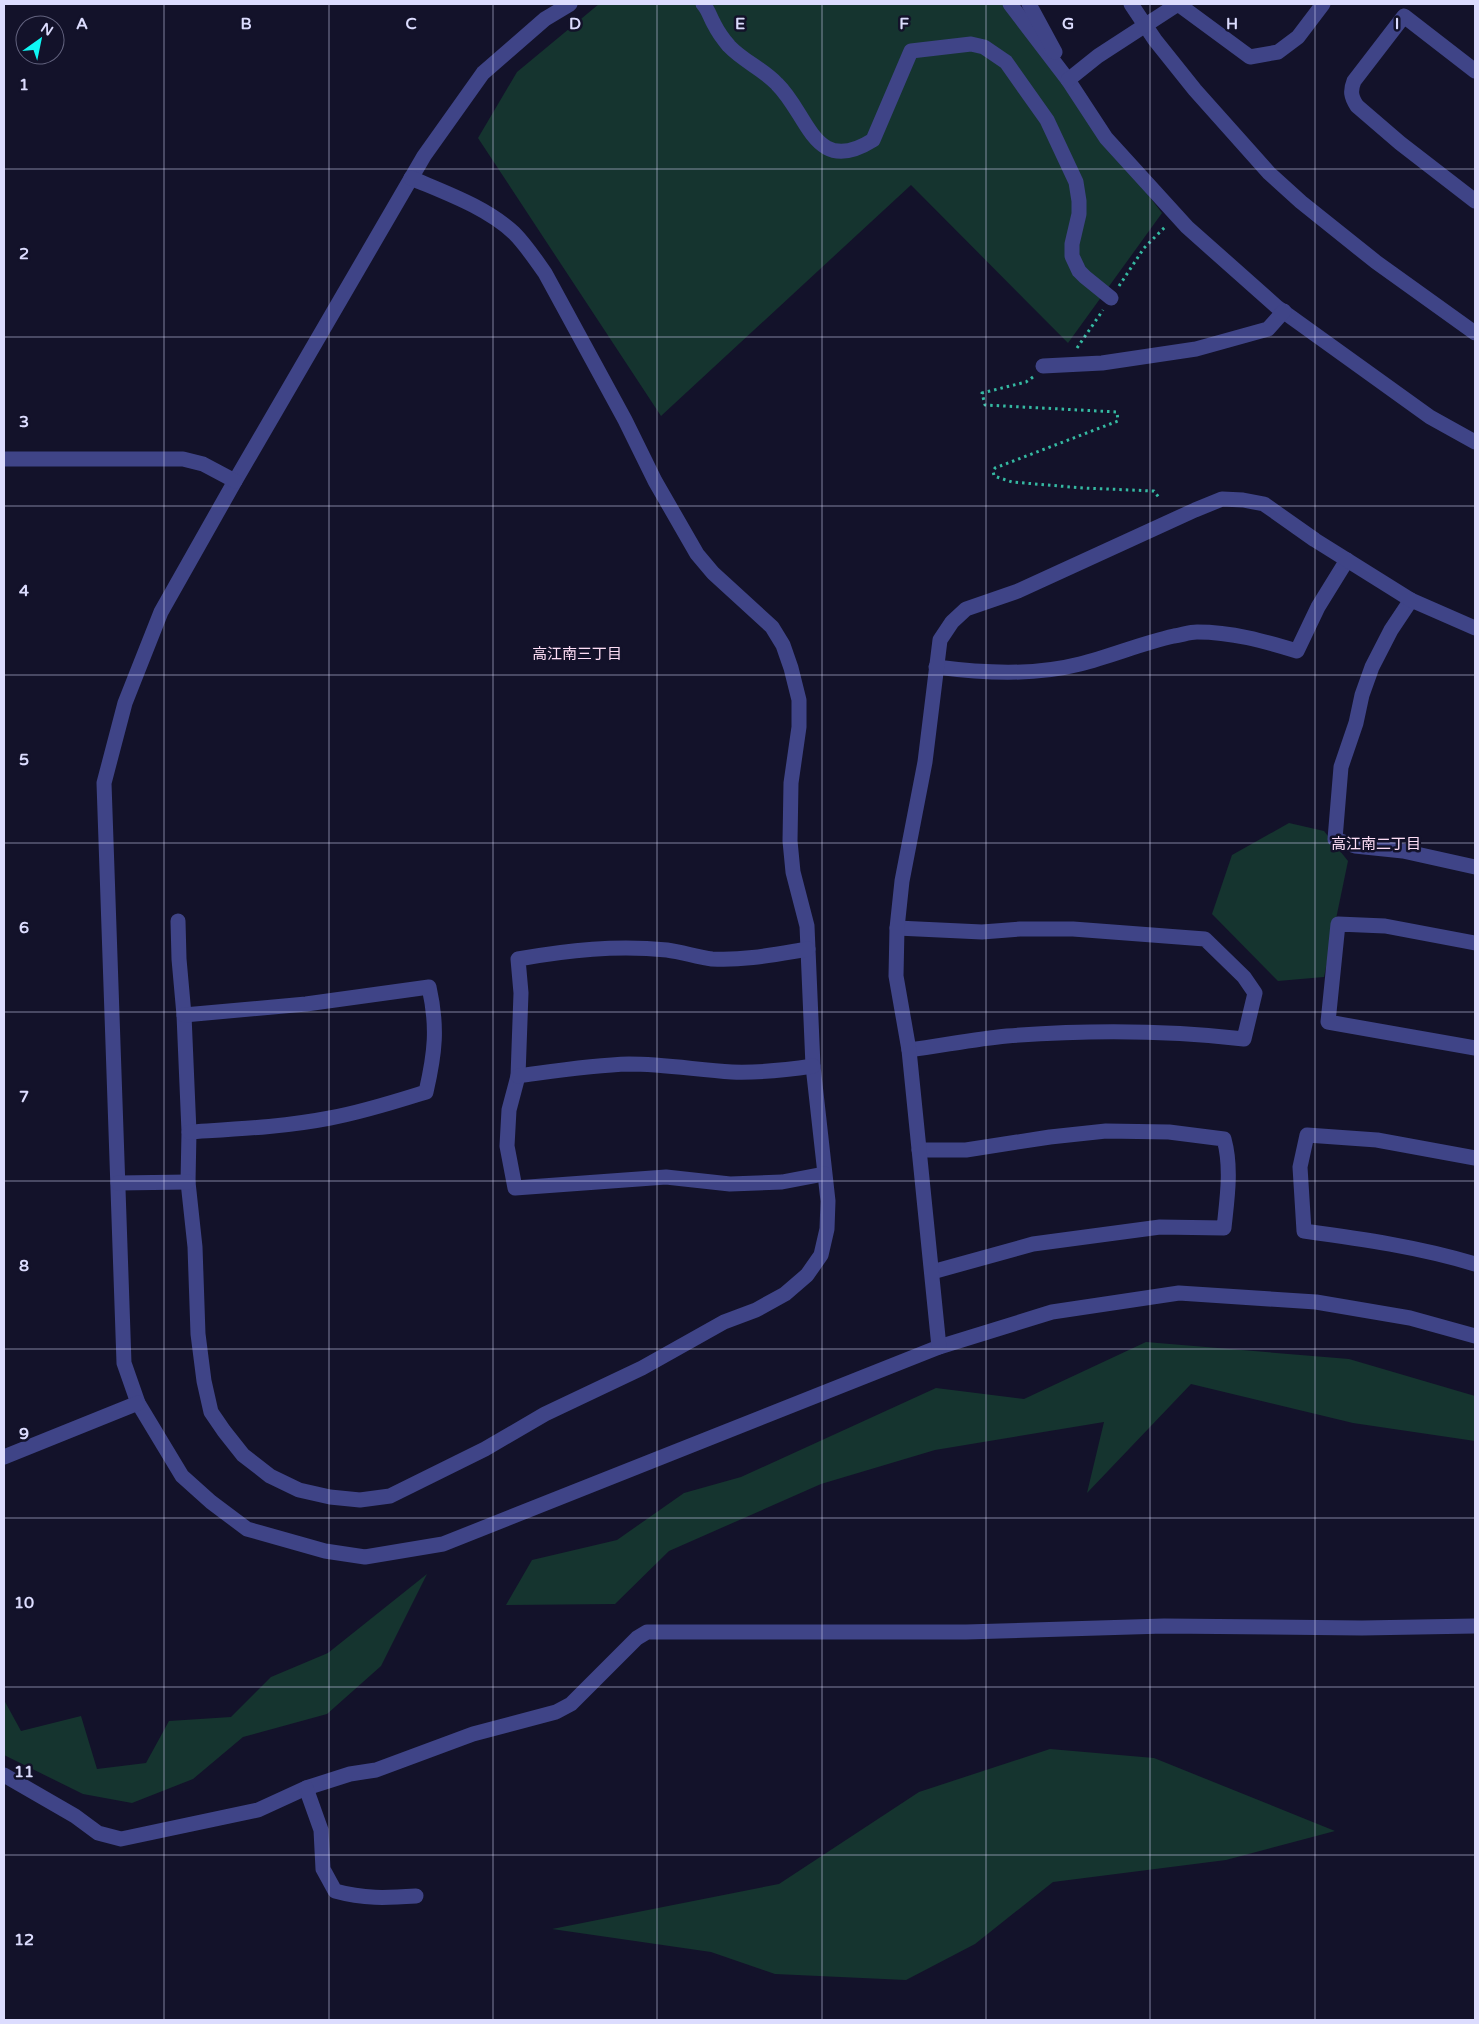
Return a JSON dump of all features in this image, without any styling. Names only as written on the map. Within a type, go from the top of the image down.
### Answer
[{"type":"street","points":[[570,4],[545,19],[483,72],[424,156],[161,612],[125,703],[104,783],[124,1363],[138,1403],[182,1476],[211,1502],[246,1528],[325,1552],[365,1557],[443,1544],[939,1347],[1052,1312],[1179,1293],[1316,1302],[1410,1318],[1475,1336]]},
{"type":"street","points":[[703,4],[721,36],[731,48],[777,84],[814,138],[838,152],[846,151],[873,140],[911,52],[971,44],[984,47],[996,53],[1006,62],[1048,120],[1071,169],[1079,201],[1079,214],[1072,244],[1072,256],[1085,277],[1111,298]]},
{"type":"street","points":[[1010,4],[1068,80],[1106,138],[1178,217],[1284,312],[1430,417],[1475,442]]},
{"type":"street","points":[[1029,4],[1068,80]]},
{"type":"street","points":[[1132,4],[1155,40],[1195,90],[1275,179],[1368,256],[1474,331]]},
{"type":"street","points":[[1068,80],[1098,56],[1178,4],[1250,57],[1278,52],[1298,37],[1323,4]]},
{"type":"street","points":[[1475,71],[1404,16],[1354,81],[1351,90],[1352,99],[1357,106],[1475,200]]},
{"type":"street","points":[[178,921],[189,1132],[188,1182],[195,1246],[198,1334],[204,1382],[211,1412],[243,1454],[270,1476],[299,1490],[330,1497],[360,1500],[390,1496],[485,1450],[545,1414],[642,1368],[724,1322],[756,1310],[785,1294],[807,1275],[821,1255],[827,1229],[828,1201],[812,1066],[807,926],[793,872],[790,841],[792,783],[799,727],[798,700],[791,668],[783,645],[772,627],[713,573],[697,554],[655,481],[616,403],[530,251],[514,233],[496,220],[474,207],[411,178]]},
{"type":"street","points":[[1043,366],[1102,363],[1196,349],[1268,329],[1284,312]]},
{"type":"street","points":[[4,459],[183,459],[203,464],[235,481]]},
{"type":"street","points":[[939,1347],[908,1050],[896,976],[902,881],[926,762],[940,640],[952,622],[966,609],[1018,592],[1222,499],[1264,504],[1347,560],[1411,600],[1475,628]]},
{"type":"street","points":[[936,666],[985,673],[1050,669],[1080,664],[1128,648],[1194,632],[1223,633],[1260,639],[1297,651],[1318,607],[1347,560]]},
{"type":"street","points":[[1411,600],[1391,630],[1372,667],[1362,695],[1356,723],[1341,767],[1335,839],[1355,846],[1403,851],[1475,867]]},
{"type":"street","points":[[1475,943],[1385,926],[1338,924],[1328,1022],[1475,1048]]},
{"type":"street","points":[[898,928],[982,932],[1020,928],[1073,929],[1205,939],[1244,976],[1255,993],[1244,1039],[1196,1034],[1072,1032],[1005,1037],[908,1050]]},
{"type":"street","points":[[808,949],[753,958],[712,959],[668,950],[610,948],[566,950],[518,959],[521,1025],[518,1076],[509,1110],[507,1146],[515,1188],[666,1177],[730,1184],[782,1182],[824,1174]]},
{"type":"street","points":[[184,1015],[306,1004],[429,987],[435,1026],[434,1057],[426,1092],[386,1105],[329,1118],[256,1128],[189,1132]]},
{"type":"street","points":[[518,1076],[575,1068],[629,1064],[681,1066],[734,1072],[781,1071],[812,1066]]},
{"type":"street","points":[[919,1150],[966,1150],[1050,1137],[1106,1131],[1169,1132],[1224,1139],[1229,1155],[1228,1194],[1224,1228],[1160,1227],[1051,1241],[1024,1246],[932,1272]]},
{"type":"street","points":[[1475,1158],[1377,1140],[1307,1135],[1300,1167],[1304,1231],[1421,1250],[1475,1264]]},
{"type":"street","points":[[118,1183],[188,1182]]},
{"type":"street","points":[[4,1458],[138,1403]]},
{"type":"street","points":[[4,1775],[76,1816],[98,1833],[121,1839],[258,1810],[306,1788],[350,1774],[376,1770],[473,1734],[556,1712],[571,1704],[636,1638],[647,1632],[966,1632],[1164,1626],[1362,1628],[1475,1626]]},
{"type":"street","points":[[306,1788],[321,1830],[323,1869],[335,1891],[357,1897],[416,1896]]},
{"type":"path","points":[[1043,366],[1039,374],[1026,382],[982,393],[985,404],[1117,412],[1118,421],[995,468],[993,471],[994,476],[1012,482],[1154,491],[1160,499]]},
{"type":"green space","points":[[599,4],[1007,4],[1044,59],[1162,213],[1068,343],[911,185],[661,416],[478,138],[517,72]]},
{"type":"green space","points":[[1289,823],[1324,831],[1348,861],[1324,977],[1278,981],[1212,914],[1232,855]]},
{"type":"green space","points":[[1146,1342],[1349,1359],[1475,1396],[1475,1441],[1353,1423],[1191,1384],[1087,1493],[1104,1422],[935,1450],[821,1484],[669,1551],[615,1604],[506,1605],[532,1560],[617,1540],[684,1493],[741,1477],[936,1388],[1024,1399]]},
{"type":"green space","points":[[427,1574],[381,1666],[327,1714],[243,1737],[193,1779],[132,1803],[83,1794],[4,1755],[4,1700],[21,1731],[81,1716],[97,1769],[146,1763],[169,1721],[231,1717],[271,1677],[328,1653]]},
{"type":"green space","points":[[1050,1749],[1154,1758],[1335,1831],[1226,1860],[1053,1882],[975,1944],[906,1980],[775,1974],[711,1952],[552,1929],[779,1884],[919,1792]]},
{"type":"district","name":"高江南三丁目","points":[[577,654]]},
{"type":"district","name":"高江南二丁目","points":[[1376,844]]}]
